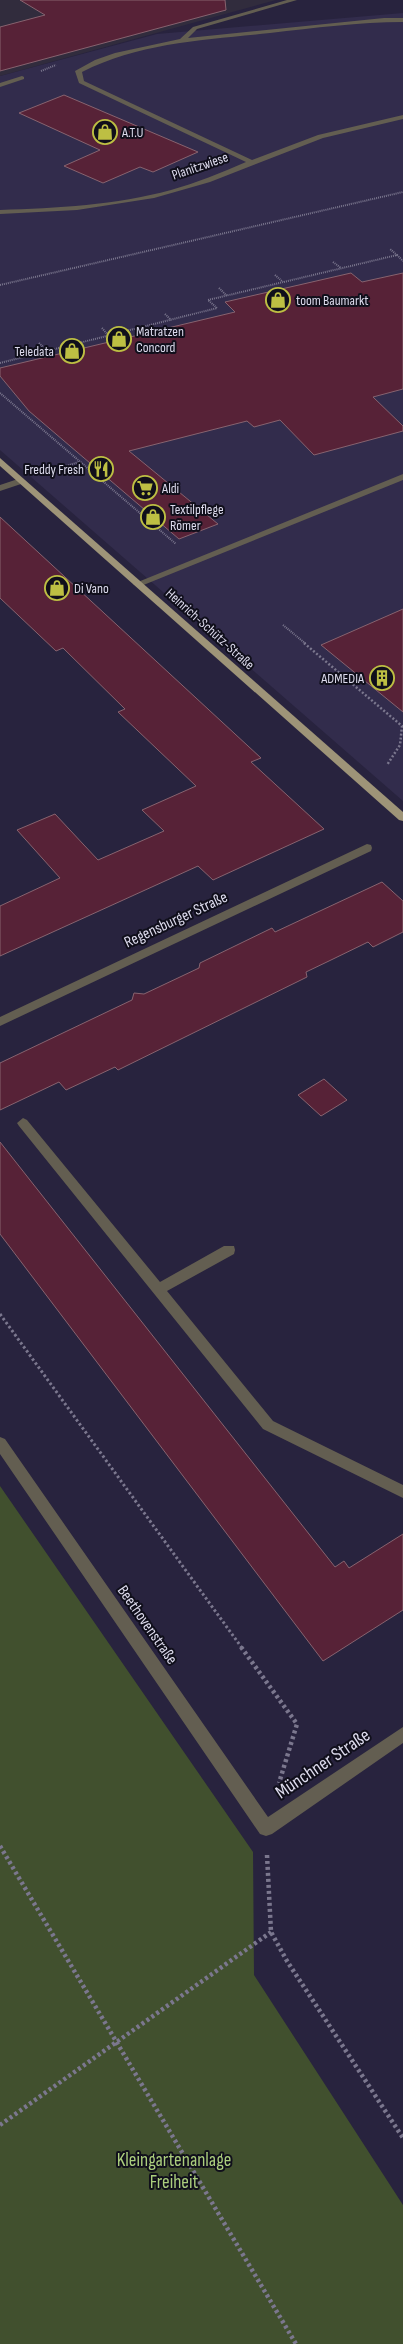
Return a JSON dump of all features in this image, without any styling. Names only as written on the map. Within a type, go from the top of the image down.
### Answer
[{"type":"main road","name":"Heinrich-Schütz-Straße","points":[[0,461],[403,818]]},
{"type":"street","points":[[183,39],[196,28],[294,0]]},
{"type":"street","points":[[251,162],[106,96],[81,82],[78,71],[92,63],[183,39],[384,20],[403,20]]},
{"type":"street","points":[[0,85],[22,78]]},
{"type":"street","name":"Planitzwiese","points":[[0,212],[45,211],[155,196],[216,177],[251,162],[344,129],[403,117]]},
{"type":"street","points":[[138,584],[403,477]]},
{"type":"street","points":[[0,488],[21,481]]},
{"type":"street","name":"Regensburger Straße","points":[[0,1022],[367,848]]},
{"type":"street","points":[[23,1124],[268,1425],[403,1492]]},
{"type":"street","points":[[158,1290],[229,1250]]},
{"type":"street","name":"Beethovenstraße","points":[[0,1443],[266,1828]]},
{"type":"street","name":"Münchner Straße","points":[[266,1828],[403,1734]]},
{"type":"path","points":[[0,285],[403,192]]},
{"type":"path","points":[[390,248],[403,261]]},
{"type":"path","points":[[0,363],[217,308],[208,300],[397,255]]},
{"type":"path","points":[[333,262],[340,268]]},
{"type":"path","points":[[276,275],[283,282]]},
{"type":"path","points":[[219,288],[227,296]]},
{"type":"path","points":[[165,314],[171,320]]},
{"type":"path","points":[[102,328],[108,336]]},
{"type":"path","points":[[39,343],[47,351]]},
{"type":"path","points":[[0,393],[195,561]]},
{"type":"path","points":[[283,625],[402,726],[402,745],[387,765]]},
{"type":"path","points":[[0,1314],[298,1724],[266,1828],[271,1932],[287,1962],[403,2138]]},
{"type":"path","points":[[0,1846],[296,2344]]},
{"type":"path","points":[[0,2125],[271,1932]]},
{"type":"shaded area","points":[[0,0],[276,0],[0,76]]},
{"type":"shaded area","points":[[403,13],[403,801],[0,450],[0,76],[157,34]]},
{"type":"green space","name":"Kleingartenanlage Freiheit","points":[[0,1486],[253,1852],[254,1975],[403,2205],[403,2344],[0,2344]]},
{"type":"building","points":[[20,0],[225,0],[226,10],[0,71],[0,27],[45,15]]},
{"type":"building","name":"A.T.U","points":[[64,95],[198,152],[153,172],[140,167],[103,183],[64,166],[100,150],[19,113]]},
{"type":"building","points":[[351,273],[362,282],[403,273],[403,389],[373,397],[403,426],[403,431],[314,455],[280,420],[254,427],[247,421],[129,451],[218,524],[179,539],[29,411],[0,376],[0,368],[235,312],[225,302]]},
{"type":"building","points":[[0,517],[261,758],[251,762],[324,829],[213,880],[198,866],[0,956],[0,906],[60,878],[17,830],[55,814],[98,860],[164,831],[142,810],[196,786],[118,712],[125,709],[63,648],[56,651],[0,598]]},
{"type":"building","name":"ADMEDIA","points":[[403,609],[403,712],[321,645]]},
{"type":"building","points":[[382,882],[403,901],[403,932],[373,947],[368,942],[306,972],[307,977],[118,1070],[115,1067],[66,1090],[59,1082],[0,1110],[0,1063],[132,1000],[134,993],[144,994],[199,968],[200,963],[272,928],[275,932]]},
{"type":"building","points":[[324,1079],[347,1100],[321,1116],[298,1095]]},
{"type":"building","points":[[0,1142],[335,1567],[344,1561],[349,1568],[403,1534],[403,1610],[323,1661],[0,1234]]},
{"type":"place","name":"A.T.U","points":[[105,132]]},
{"type":"place","name":"toom Baumarkt","points":[[278,300]]},
{"type":"place","name":"Matratzen Concord","points":[[119,339]]},
{"type":"place","name":"Teledata","points":[[72,351]]},
{"type":"place","name":"Freddy Fresh","points":[[101,469]]},
{"type":"place","name":"Aldi","points":[[145,488]]},
{"type":"place","name":"Textilpflege Römer","points":[[153,517]]},
{"type":"place","name":"Di Vano","points":[[57,588]]},
{"type":"place","name":"ADMEDIA","points":[[382,678]]}]
